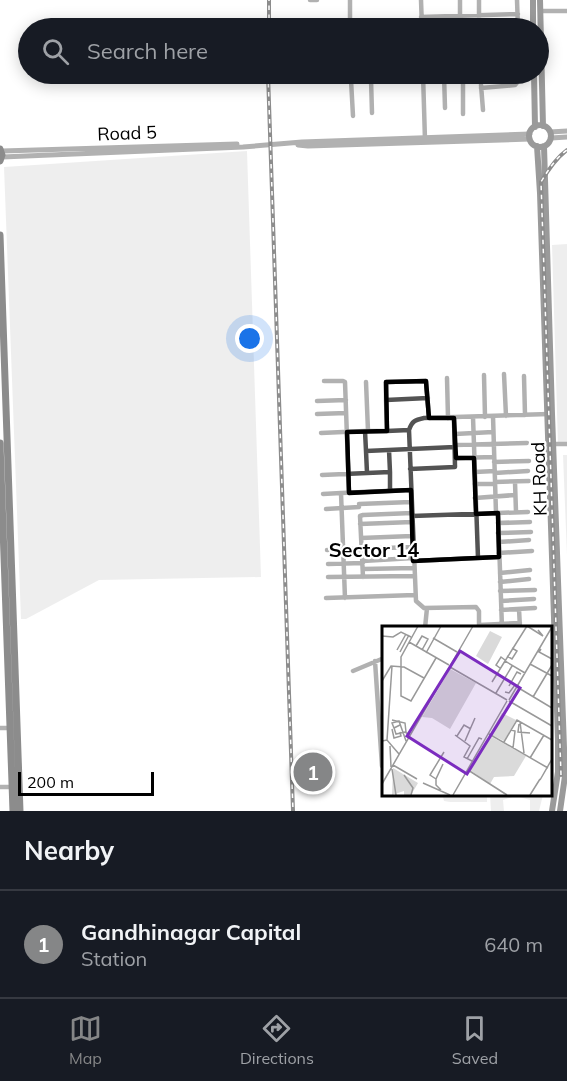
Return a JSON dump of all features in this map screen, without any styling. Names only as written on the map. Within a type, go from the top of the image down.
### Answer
[{"type":"main road","points":[[533,0],[533,18]]},
{"type":"main road","points":[[540,0],[540,18]]},
{"type":"main road","points":[[535,84],[539,126]]},
{"type":"main road","points":[[539,84],[539,126],[530,136],[533,144],[541,146],[549,143],[551,135],[547,128],[539,126]]},
{"type":"main road","name":"KH Road","points":[[541,146],[540,192],[550,444],[556,705],[557,780],[552,811]]},
{"type":"main road","points":[[0,235],[10,728],[20,811]]},
{"type":"main road","points":[[0,443],[6,503],[16,786],[13,811]]},
{"type":"main road","name":"KH Road","points":[[556,705],[566,780],[560,811]]},
{"type":"street","points":[[310,0],[317,0]]},
{"type":"street","points":[[350,0],[350,18]]},
{"type":"street","points":[[421,0],[422,18]]},
{"type":"street","points":[[460,0],[460,16]]},
{"type":"street","points":[[479,0],[479,16]]},
{"type":"street","points":[[518,0],[518,18]]},
{"type":"street","points":[[540,11],[567,10]]},
{"type":"street","points":[[441,18],[518,14]]},
{"type":"street","points":[[351,84],[353,116]]},
{"type":"street","points":[[371,84],[372,113]]},
{"type":"street","points":[[423,84],[425,140]]},
{"type":"street","points":[[444,84],[445,108]]},
{"type":"street","points":[[463,84],[463,114]]},
{"type":"street","points":[[481,84],[483,110]]},
{"type":"street","points":[[481,88],[516,84]]},
{"type":"street","points":[[551,135],[567,131]]},
{"type":"street","points":[[551,135],[567,137]]},
{"type":"street","name":"Road 5","points":[[1,155],[242,144],[308,146],[530,136]]},
{"type":"street","points":[[504,374],[506,416]]},
{"type":"street","points":[[484,375],[485,417]]},
{"type":"street","points":[[524,376],[525,415]]},
{"type":"street","points":[[447,378],[448,418]]},
{"type":"street","points":[[387,431],[385,384],[387,381],[424,380],[427,383],[429,418]]},
{"type":"street","points":[[324,381],[345,381],[349,493]]},
{"type":"street","points":[[366,382],[367,473]]},
{"type":"street","points":[[386,400],[428,398]]},
{"type":"street","points":[[317,401],[346,400]]},
{"type":"street","points":[[317,414],[346,412]]},
{"type":"street","points":[[519,609],[520,625],[479,626],[479,611],[476,607],[427,608],[416,601],[409,430],[416,420],[429,418],[549,414]]},
{"type":"street","points":[[493,416],[502,626]]},
{"type":"street","points":[[473,417],[477,558]]},
{"type":"street","points":[[410,469],[453,468],[456,465],[454,418]]},
{"type":"street","points":[[321,433],[409,430]]},
{"type":"street","points":[[455,434],[493,432]]},
{"type":"street","points":[[366,451],[527,443]]},
{"type":"street","points":[[550,444],[567,444]]},
{"type":"street","points":[[389,450],[390,491]]},
{"type":"street","points":[[456,458],[529,461]]},
{"type":"street","points":[[475,472],[528,471]]},
{"type":"street","points":[[322,475],[390,472]]},
{"type":"street","points":[[475,484],[530,481]]},
{"type":"street","points":[[514,482],[516,512]]},
{"type":"street","points":[[323,494],[411,490]]},
{"type":"street","points":[[359,492],[363,577]]},
{"type":"street","points":[[341,493],[345,598]]},
{"type":"street","points":[[476,498],[515,495]]},
{"type":"street","points":[[326,509],[411,502]]},
{"type":"street","points":[[360,524],[412,517],[528,512]]},
{"type":"street","points":[[360,516],[412,517]]},
{"type":"street","points":[[498,523],[530,522]]},
{"type":"street","points":[[498,533],[531,532]]},
{"type":"street","points":[[361,537],[412,536]]},
{"type":"street","points":[[499,542],[530,540]]},
{"type":"street","points":[[327,550],[413,547]]},
{"type":"street","points":[[363,564],[413,559],[477,558],[532,551]]},
{"type":"street","points":[[328,564],[343,562],[414,568]]},
{"type":"street","points":[[500,573],[530,570]]},
{"type":"street","points":[[328,578],[414,576]]},
{"type":"street","points":[[500,582],[529,579]]},
{"type":"street","points":[[500,591],[534,590]]},
{"type":"street","points":[[326,598],[415,595]]},
{"type":"street","points":[[501,601],[534,599]]},
{"type":"street","points":[[425,626],[427,608]]},
{"type":"street","points":[[501,610],[535,608]]},
{"type":"street","points":[[353,671],[382,659]]},
{"type":"street","points":[[375,661],[377,693],[382,714],[382,766]]},
{"type":"street","points":[[377,693],[382,693]]},
{"type":"street","points":[[0,728],[10,728]]},
{"type":"street","points":[[557,780],[566,780]]},
{"type":"street","points":[[0,787],[16,786]]},
{"type":"highlighted area","points":[[426,381],[429,418],[454,418],[456,458],[474,458],[476,514],[498,513],[499,557],[413,561],[411,490],[349,493],[347,432],[387,431],[386,382]]},
{"type":"shaded area","points":[[247,151],[261,577],[99,580],[26,619],[21,619],[4,167]]},
{"type":"shaded area","points":[[567,244],[567,445],[558,445],[552,245]]},
{"type":"shaded area","points":[[563,455],[567,455],[567,555]]},
{"type":"shaded area","points":[[487,796],[487,802],[450,802],[444,801],[443,797]]},
{"type":"shaded area","points":[[490,796],[516,796],[503,800],[504,811],[491,811]]},
{"type":"shaded area","points":[[516,796],[543,796],[539,811],[530,811],[530,800]]},
{"type":"railway","points":[[269,0],[269,18]]},
{"type":"railway","points":[[268,84],[293,811]]},
{"type":"railway","points":[[561,775],[541,182],[552,164],[567,150]]},
{"type":"place","name":"Gandhinagar Capital","points":[[313,772]]},
{"type":"district","name":"Sector 14","points":[[374,549]]}]
